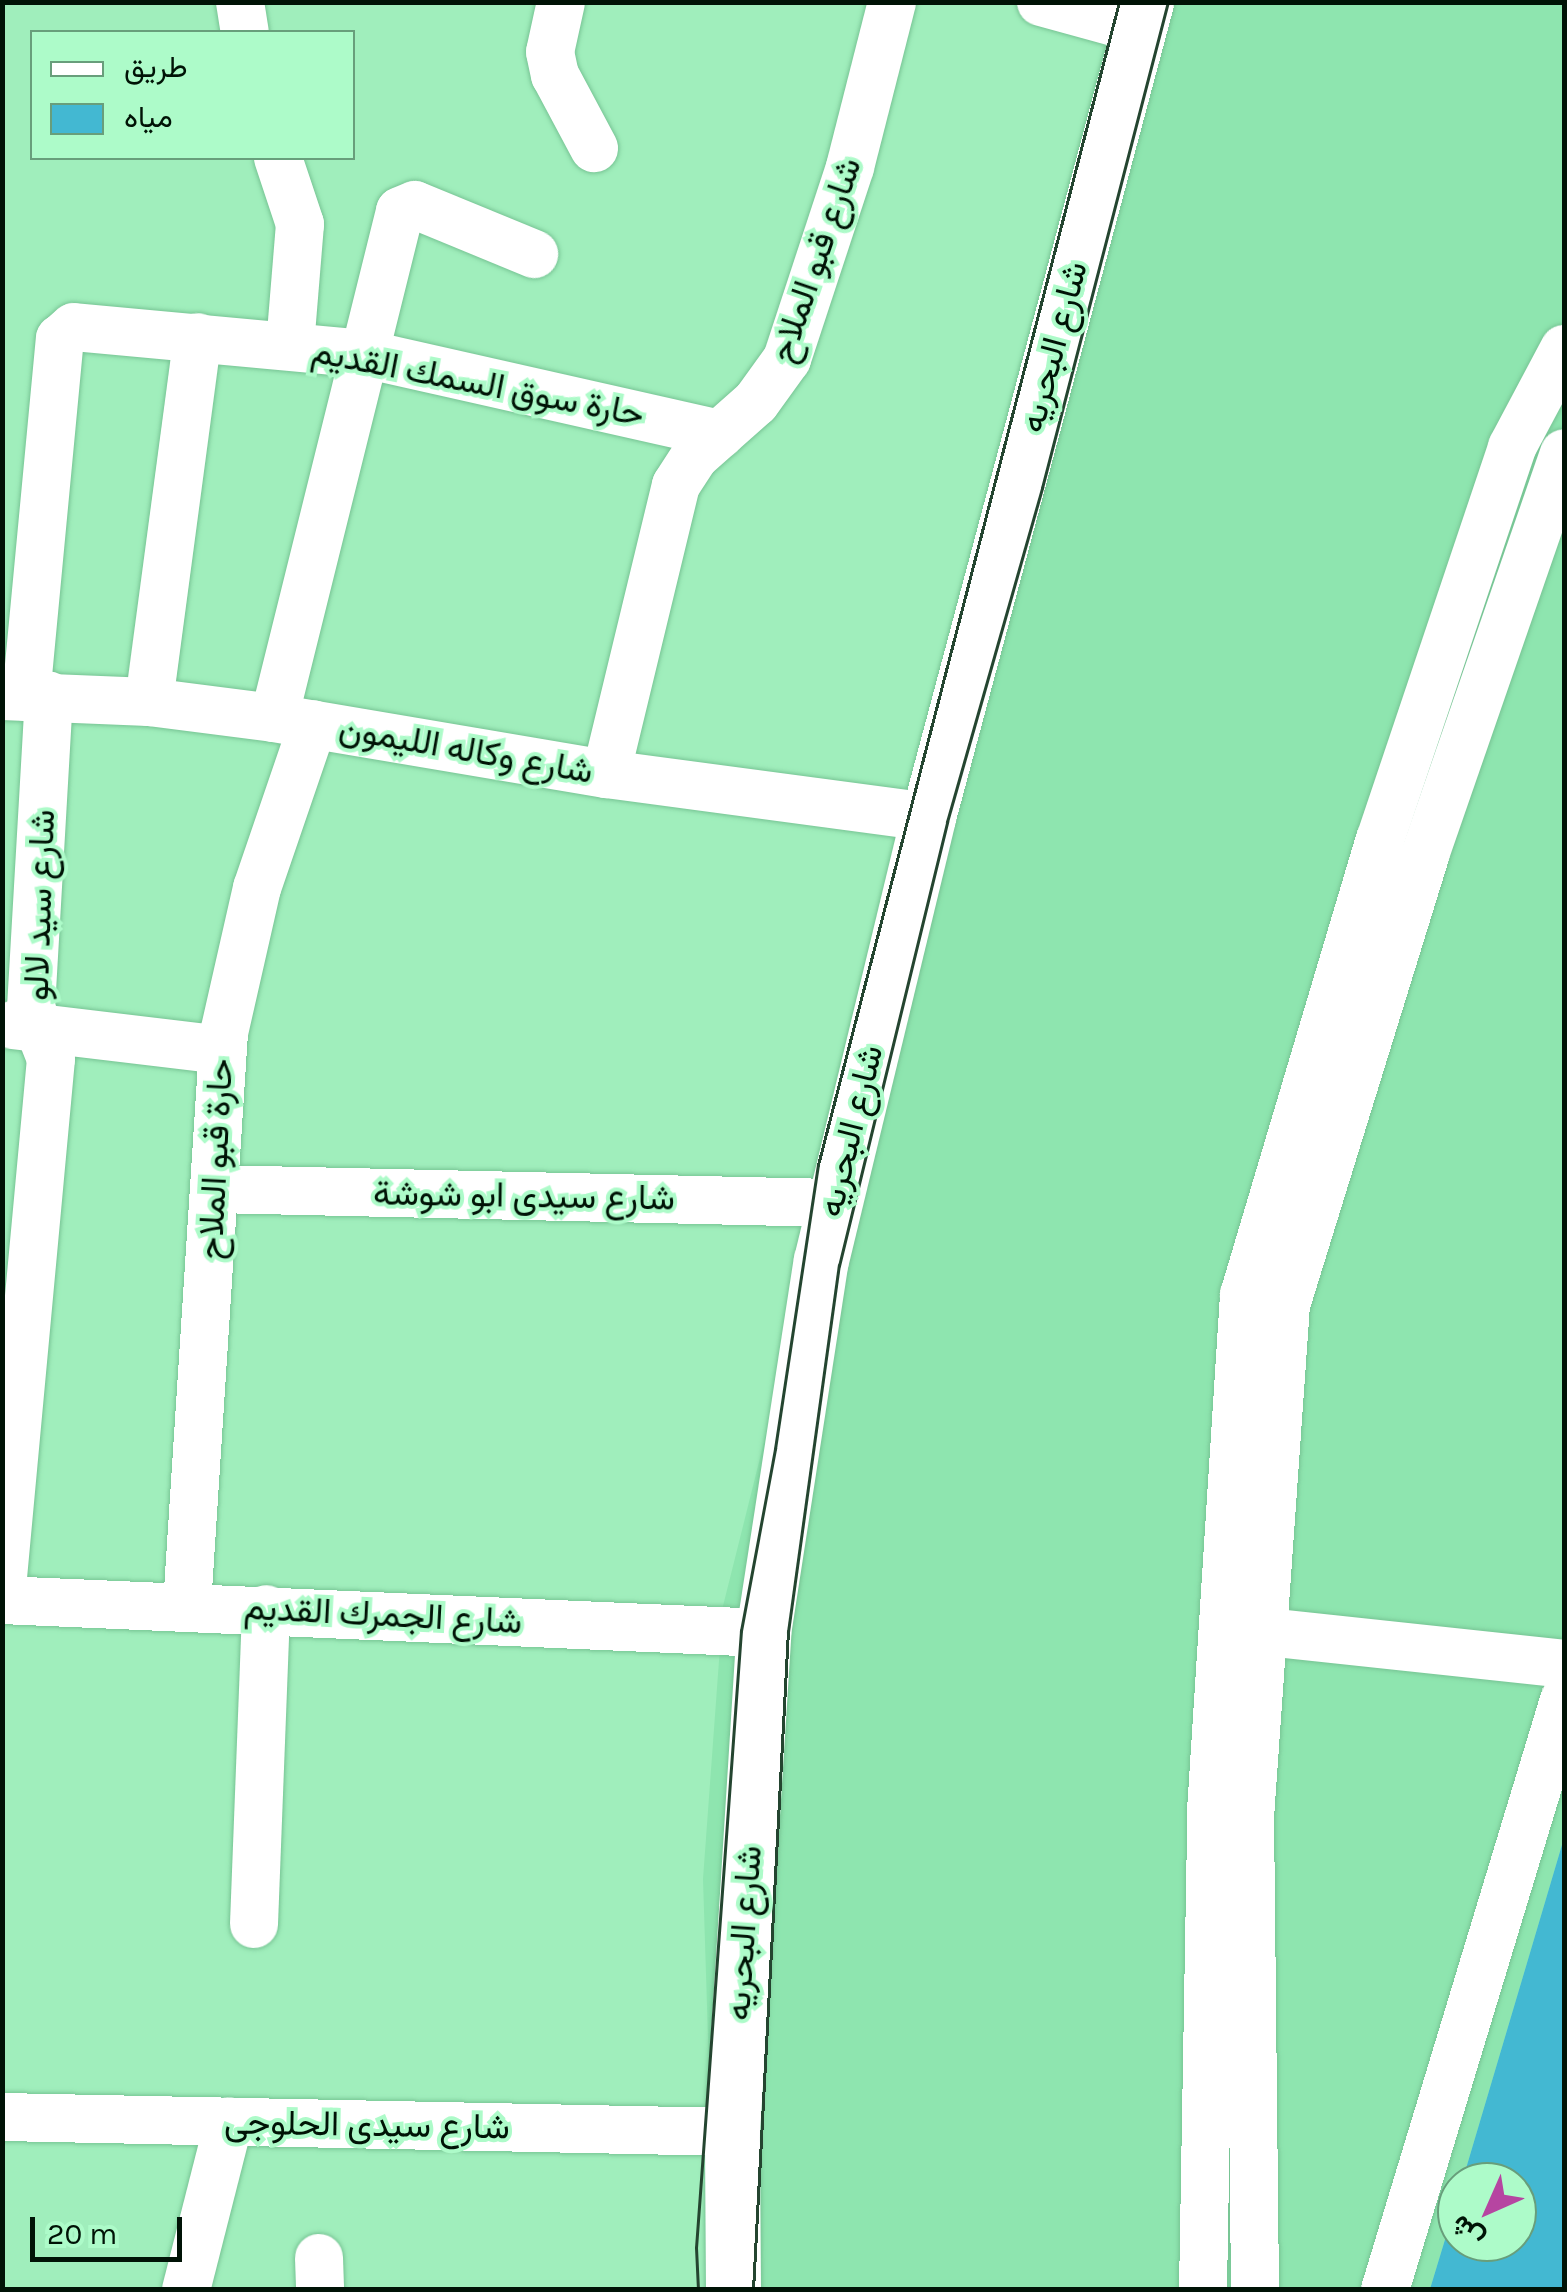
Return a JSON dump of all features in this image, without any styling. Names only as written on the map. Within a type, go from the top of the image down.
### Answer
[{"type":"main road","name":"شارع البحريه","points":[[732,2290],[732,2132],[763,1634],[832,1202],[928,817],[1142,16]]},
{"type":"street","points":[[240,2],[245,30]]},
{"type":"street","points":[[561,2],[550,52],[556,75],[594,148]]},
{"type":"street","name":"شارع قبو الملاح","points":[[606,774],[676,485],[694,456],[756,402],[787,359],[850,167],[892,2]]},
{"type":"street","points":[[1041,2],[1142,16]]},
{"type":"street","points":[[279,160],[300,224],[290,346]]},
{"type":"street","name":"حارة قبو الملاح","points":[[186,1606],[223,1050],[365,354],[400,210],[407,205],[534,254]]},
{"type":"street","name":"حارة سوق السمك القديم","points":[[26,696],[60,339],[74,326],[365,354],[720,434]]},
{"type":"street","points":[[148,702],[198,336]]},
{"type":"street","points":[[1203,2290],[1211,1811],[1244,1295],[1380,840],[1512,447],[1564,350]]},
{"type":"street","points":[[1255,2290],[1250,1817],[1286,1306],[1425,855],[1564,453]]},
{"type":"street","name":"شارع وكاله الليمون","points":[[26,696],[148,702],[293,721],[606,774],[928,817]]},
{"type":"street","name":"شارع سيد لالو","points":[[2,1588],[50,1059],[21,1025],[31,1008],[26,696]]},
{"type":"street","points":[[1380,840],[1425,855]]},
{"type":"street","points":[[21,1025],[223,1050]]},
{"type":"street","name":"شارع سيدى ابو شوشة","points":[[215,1189],[832,1202]]},
{"type":"street","name":"شارع الجمرك القديم","points":[[2,1600],[763,1634]]},
{"type":"street","points":[[254,1924],[266,1609]]},
{"type":"street","points":[[1266,1632],[1564,1664]]},
{"type":"street","points":[[1384,2290],[1564,1700]]},
{"type":"street","name":"شارع سيدى الحلوجى","points":[[2,2117],[732,2132]]},
{"type":"street","points":[[186,2290],[229,2122]]},
{"type":"shaded area","points":[[1124,3],[1564,3],[1564,1838],[1468,2162],[1437,2162],[1438,2262],[1430,2289],[716,2290],[703,1879],[723,1606]]},
{"type":"water","points":[[1564,1838],[1564,2289],[1430,2289],[1438,2262],[1537,2262],[1537,2162],[1468,2162]]},
{"type":"tram line","points":[[698,2290],[696,2248],[741,1631],[775,1449],[818,1165],[1119,2]]},
{"type":"tram line","points":[[753,2290],[788,1632],[839,1266],[947,822],[1042,488],[1168,2]]}]
